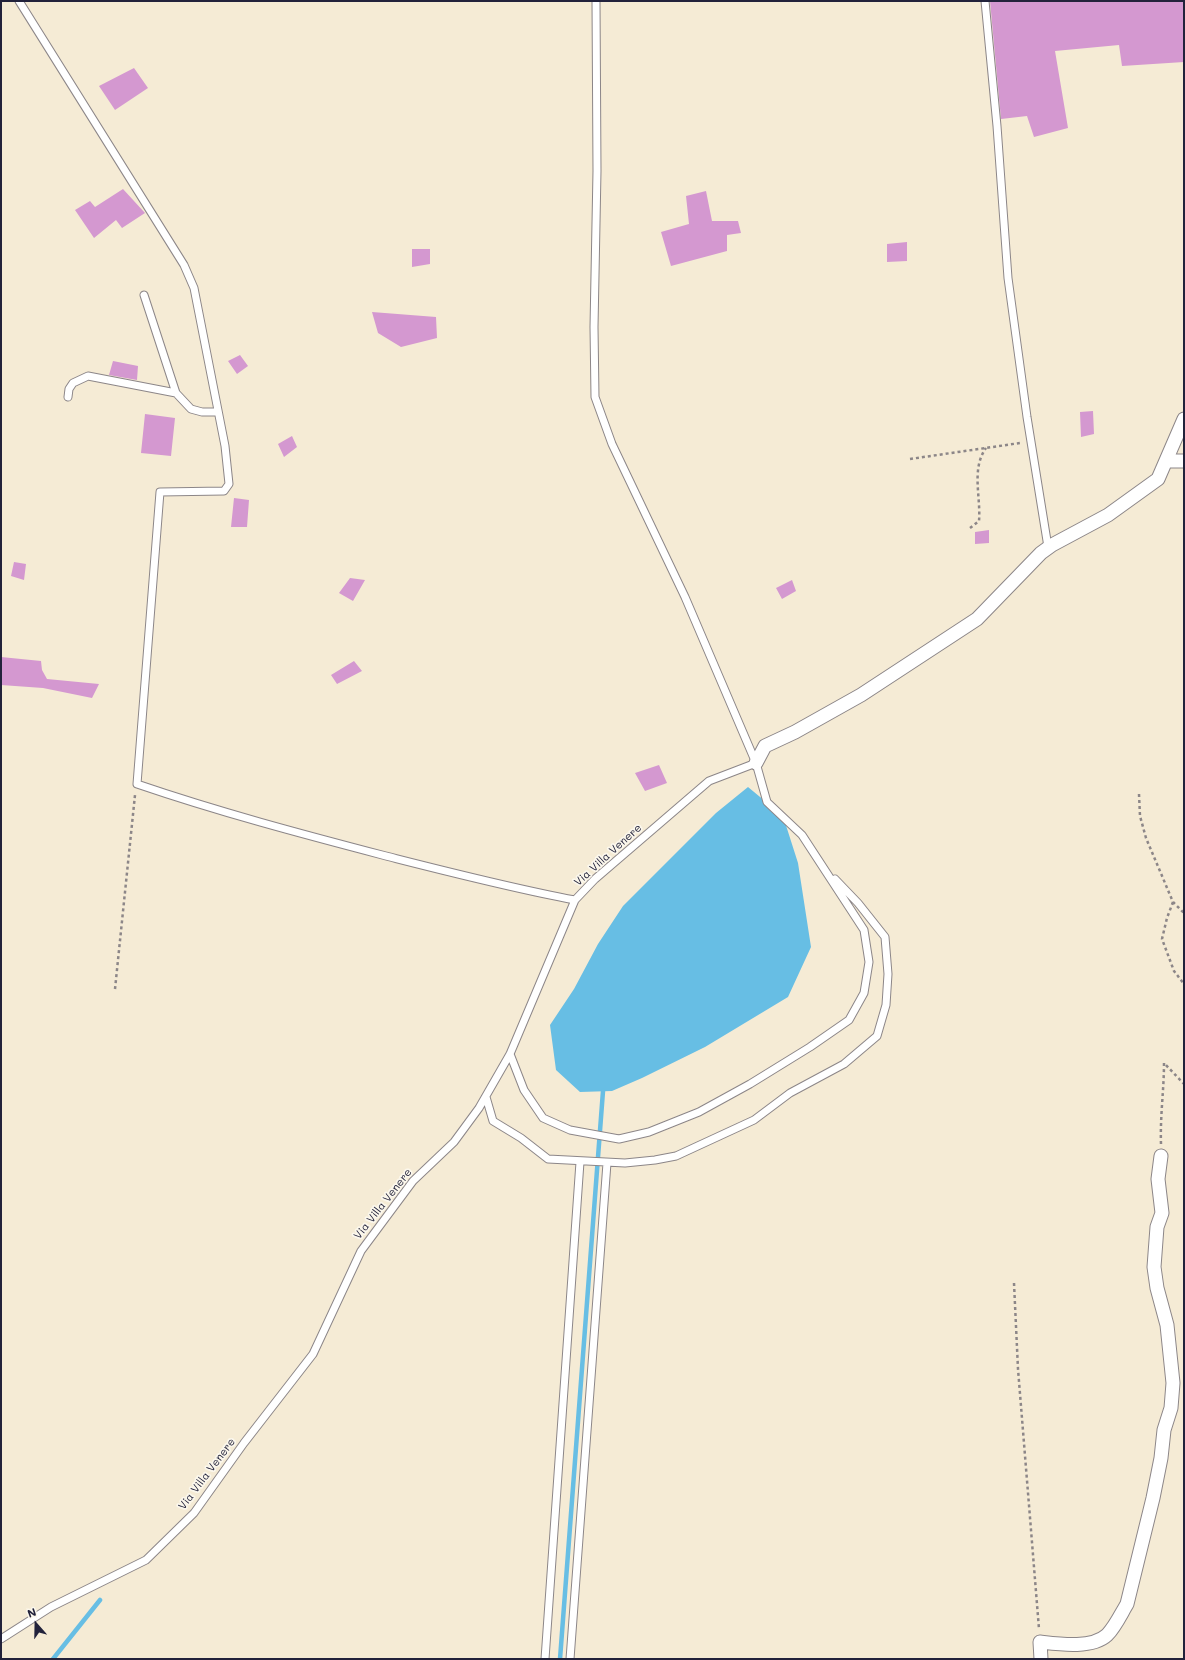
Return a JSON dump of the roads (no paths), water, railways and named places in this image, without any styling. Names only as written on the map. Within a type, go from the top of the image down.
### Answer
[{"type":"street","points":[[756,763],[765,746],[795,732],[861,695],[977,619],[1041,553],[1108,515],[1152,484],[1158,479],[1167,461],[1184,419]]},
{"type":"street","points":[[1167,461],[1184,461]]},
{"type":"street","points":[[1041,1659],[1040,1642],[1069,1644],[1093,1643],[1106,1636],[1127,1604],[1153,1498],[1161,1458],[1164,1430],[1171,1408],[1173,1383],[1166,1325],[1157,1288],[1154,1267],[1156,1227],[1162,1213],[1158,1179],[1161,1156]]},
{"type":"lane","points":[[19,1],[184,265],[194,288],[225,446],[229,484],[224,491],[160,492],[136,784],[209,808],[361,850],[510,887],[575,900]]},
{"type":"lane","points":[[510,1054],[524,1090],[543,1118],[570,1130],[619,1140],[649,1132],[699,1112],[750,1084],[850,1020],[864,993],[869,962],[864,930],[802,834],[767,802],[756,763],[685,597],[612,444],[595,397],[594,327],[597,170],[596,1]]},
{"type":"lane","points":[[985,1],[998,126],[1008,278],[1048,548]]},
{"type":"lane","points":[[144,295],[176,393],[191,409],[202,412],[218,412]]},
{"type":"lane","points":[[68,397],[69,389],[73,383],[88,376],[176,393]]},
{"type":"lane","name":"Via Villa Venere","points":[[1,1639],[51,1607],[146,1560],[194,1513],[244,1443],[313,1354],[362,1251],[413,1181],[454,1142],[486,1097],[510,1054],[575,900],[595,879],[709,781],[756,763]]},
{"type":"lane","points":[[486,1097],[493,1121],[521,1138],[548,1159],[625,1164],[676,1156],[700,1146],[754,1120],[790,1093],[844,1064],[877,1036],[886,1005],[888,974],[885,937],[858,903],[823,866]]},
{"type":"lane","points":[[545,1659],[580,1162]]},
{"type":"lane","points":[[570,1659],[606,1163]]},
{"type":"water","points":[[748,787],[783,816],[798,863],[811,947],[788,997],[705,1047],[642,1078],[612,1091],[580,1092],[556,1070],[550,1025],[574,989],[598,944],[623,906],[716,813]]},
{"type":"waterway","points":[[560,1659],[603,1091]]},
{"type":"waterway","points":[[53,1659],[100,1600]]}]
